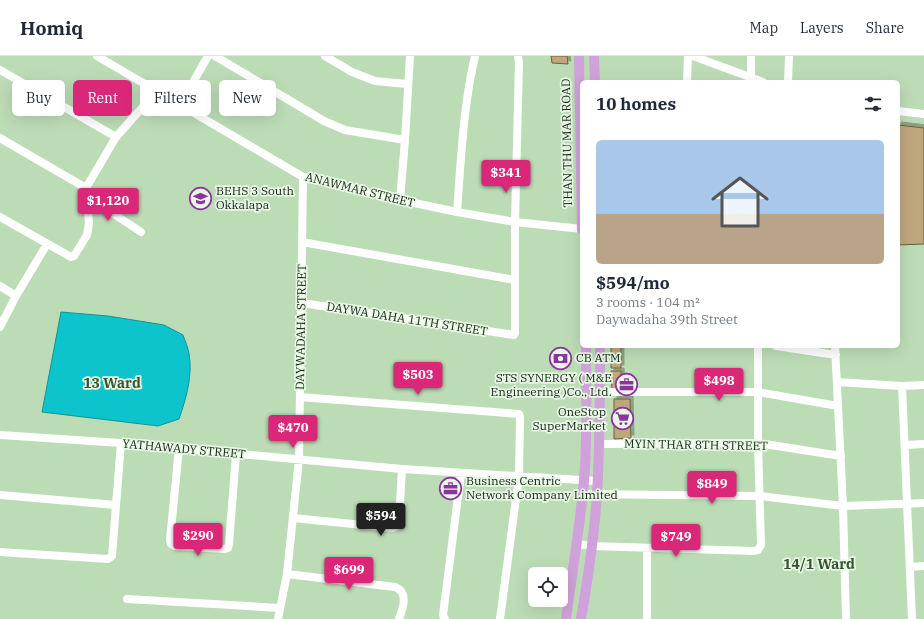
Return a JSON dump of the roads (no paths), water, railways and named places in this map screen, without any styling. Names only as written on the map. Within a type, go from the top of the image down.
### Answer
[{"type":"main road","name":"THAN THU MAR ROAD","points":[[578,56],[580,112]]},
{"type":"main road","points":[[594,56],[595,80]]},
{"type":"main road","points":[[566,619],[577,544],[584,481],[586,444],[586,348]]},
{"type":"main road","points":[[581,619],[592,546],[597,494],[600,348]]},
{"type":"street","name":"ANAWMAR STREET","points":[[96,56],[140,81]]},
{"type":"street","points":[[194,80],[208,56]]},
{"type":"street","points":[[215,56],[324,121],[346,130],[405,140]]},
{"type":"street","points":[[325,56],[352,72],[375,80],[407,84]]},
{"type":"street","points":[[400,200],[410,56]]},
{"type":"street","points":[[457,212],[462,142],[470,77],[475,56]]},
{"type":"street","points":[[302,242],[515,280],[518,56]]},
{"type":"street","points":[[687,80],[688,56]]},
{"type":"street","points":[[693,56],[755,80]]},
{"type":"street","points":[[751,56],[758,80]]},
{"type":"street","points":[[788,80],[789,56]]},
{"type":"street","points":[[0,70],[116,137]]},
{"type":"street","points":[[0,217],[71,257],[74,256],[87,235],[89,223],[86,192],[116,137],[140,110]]},
{"type":"street","points":[[900,110],[924,114]]},
{"type":"street","name":"ANAWMAR STREET","points":[[199,116],[303,177],[457,212],[515,222],[580,230]]},
{"type":"street","points":[[0,138],[86,192],[141,232]]},
{"type":"street","name":"DAYWADAHA STREET","points":[[278,619],[287,574],[299,459],[303,177]]},
{"type":"street","points":[[0,327],[16,296],[47,244]]},
{"type":"street","name":"DAYWA DAHA 11TH STREET","points":[[302,303],[512,335],[515,333],[515,280]]},
{"type":"street","points":[[0,286],[16,296]]},
{"type":"street","points":[[577,544],[647,548],[758,550],[761,545],[758,443],[758,348]]},
{"type":"street","points":[[789,348],[836,355]]},
{"type":"street","points":[[835,348],[843,506],[846,619]]},
{"type":"street","points":[[837,382],[902,386],[924,385]]},
{"type":"street","points":[[902,386],[912,619]]},
{"type":"street","points":[[600,392],[758,392],[838,406]]},
{"type":"street","points":[[300,397],[519,414],[519,476],[500,619]]},
{"type":"street","name":"YATHAWADY STREET","points":[[0,435],[121,443],[402,468],[597,481]]},
{"type":"street","points":[[0,552],[108,559],[112,556],[121,443]]},
{"type":"street","name":"MYIN THAR 8TH STREET","points":[[599,444],[758,443],[840,456]]},
{"type":"street","points":[[905,445],[924,444]]},
{"type":"street","points":[[179,448],[170,540],[171,544],[174,546],[228,548],[236,454]]},
{"type":"street","points":[[293,518],[393,528],[397,526],[399,521],[402,468]]},
{"type":"street","points":[[445,619],[444,615],[461,472]]},
{"type":"street","points":[[582,494],[760,496],[843,506],[924,503]]},
{"type":"street","points":[[0,495],[116,505]]},
{"type":"street","points":[[647,548],[647,619]]},
{"type":"street","points":[[910,567],[924,566]]},
{"type":"street","points":[[287,574],[395,587],[400,589],[403,592],[404,602],[399,619]]},
{"type":"street","points":[[127,599],[280,608]]},
{"type":"water","points":[[61,312],[108,316],[164,325],[183,335],[189,351],[190,370],[186,395],[179,419],[158,426],[42,412]]},
{"type":"place","name":"BEHS 3 South Okkalapa","points":[[200,198]]},
{"type":"place","name":"CB ATM","points":[[560,358]]},
{"type":"place","name":"STS SYNERGY ( M&E Engineering )Co., Ltd.","points":[[627,385]]},
{"type":"place","name":"OneStop SuperMarket","points":[[622,419]]},
{"type":"place","name":"Business Centric Network Company Limited","points":[[450,488]]},
{"type":"district","name":"13 Ward","points":[[112,383]]},
{"type":"district","name":"14/1 Ward","points":[[819,564]]}]
